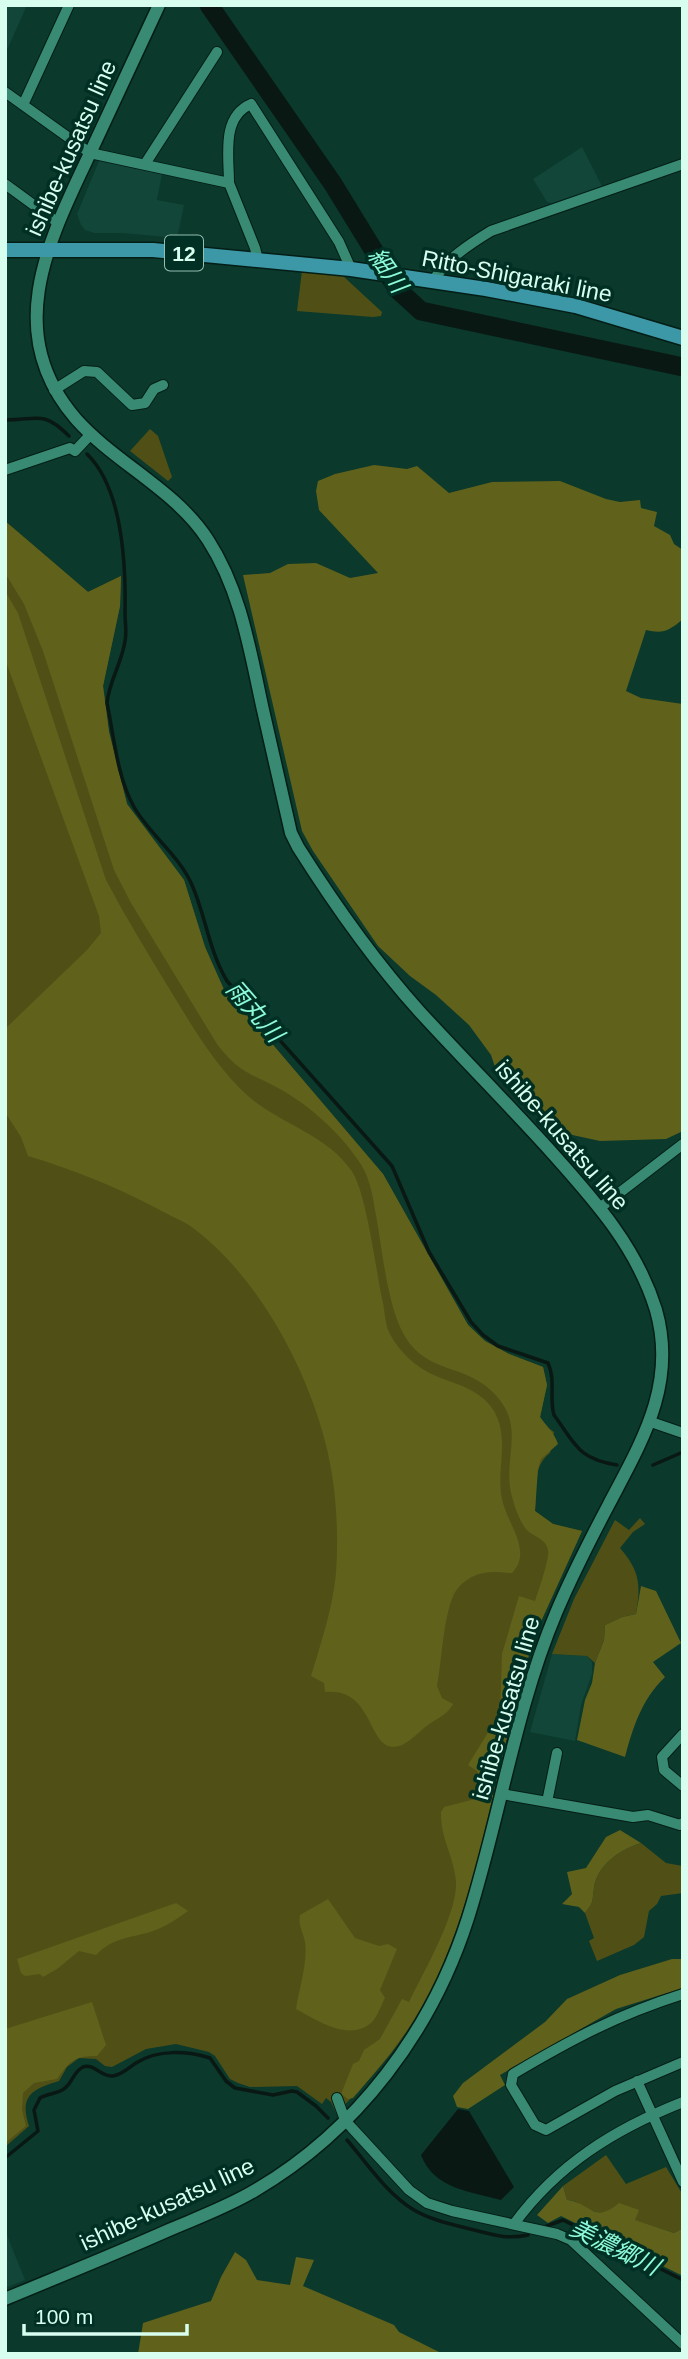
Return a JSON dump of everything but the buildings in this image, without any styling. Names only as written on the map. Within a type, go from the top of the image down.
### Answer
[{"type":"main road","name":"ishibe-kusatsu line","points":[[5,2299],[116,2253],[255,2190],[302,2157],[345,2120],[381,2082],[412,2041],[444,1981],[469,1916],[545,1637],[571,1576],[651,1422],[662,1372],[657,1313],[640,1269],[623,1238],[601,1207],[420,1012],[380,965],[312,869],[291,833],[247,638],[234,589],[220,559],[196,525],[75,418],[54,390],[43,363],[37,336],[36,300],[57,222],[159,5]]},
{"type":"main road","name":"Ritto-Shigaraki line","points":[[5,250],[153,250],[356,270],[576,306],[683,338]]},
{"type":"street","points":[[23,105],[69,5]]},
{"type":"street","points":[[145,164],[217,52]]},
{"type":"street","points":[[5,92],[90,153],[229,183]]},
{"type":"street","points":[[258,260],[256,248],[229,183],[229,129],[235,114],[251,104],[356,270]]},
{"type":"street","points":[[426,280],[469,244],[491,231],[683,164]]},
{"type":"street","points":[[5,184],[57,222]]},
{"type":"street","points":[[54,390],[84,371],[97,372],[132,405],[145,403],[154,389],[163,385]]},
{"type":"street","points":[[5,470],[71,447],[75,452],[91,434]]},
{"type":"street","points":[[601,1207],[683,1144]]},
{"type":"street","points":[[651,1422],[683,1433]]},
{"type":"street","points":[[683,1734],[662,1757],[664,1770],[683,1786]]},
{"type":"street","points":[[547,1802],[556,1753]]},
{"type":"street","points":[[502,1794],[633,1817],[648,1815],[680,1825],[683,1823]]},
{"type":"street","points":[[683,1994],[637,2008],[579,2035],[513,2074],[511,2085],[535,2126],[546,2130],[615,2091],[683,2062]]},
{"type":"street","points":[[637,2081],[683,2182]]},
{"type":"street","points":[[337,2098],[345,2120],[409,2190],[427,2203],[557,2234],[571,2241],[683,2344]]},
{"type":"street","points":[[514,2224],[534,2197],[565,2169],[598,2145],[653,2114],[683,2102]]},
{"type":"street","points":[[671,2155],[683,2151]]},
{"type":"shaded area","points":[[5,5],[27,5],[8,48],[5,46]]},
{"type":"shaded area","points":[[582,147],[602,186],[552,203],[547,202],[533,179]]},
{"type":"shaded area","points":[[99,161],[162,174],[157,200],[184,205],[177,238],[94,233],[85,230],[77,214]]},
{"type":"shaded area","points":[[302,271],[343,276],[382,312],[381,316],[297,311]]},
{"type":"shaded area","points":[[150,429],[158,436],[172,477],[168,481],[130,451]]},
{"type":"shaded area","points":[[374,465],[407,469],[417,466],[449,493],[492,482],[560,481],[606,499],[620,502],[640,500],[641,508],[657,512],[654,526],[670,535],[674,544],[683,550],[683,619],[666,631],[646,630],[626,691],[641,698],[683,704],[683,1131],[666,1139],[600,1141],[554,1131],[496,1070],[491,1055],[469,1025],[378,946],[302,831],[243,575],[270,573],[288,564],[316,563],[350,578],[378,573],[319,510],[316,491],[318,481]]},
{"type":"shaded area","points":[[5,521],[88,592],[121,576],[120,606],[103,686],[109,732],[127,804],[184,880],[205,947],[225,992],[383,1174],[468,1325],[485,1341],[543,1367],[547,1385],[540,1417],[554,1432],[550,1453],[544,1458],[538,1472],[535,1511],[553,1524],[582,1531],[533,1639],[515,1709],[509,1712],[507,1719],[510,1725],[475,1866],[441,1969],[416,2017],[396,2046],[374,2074],[336,2113],[326,2098],[322,2104],[297,2086],[250,2087],[238,2083],[230,2079],[215,2056],[209,2052],[176,2044],[146,2049],[112,2067],[105,2066],[96,2059],[79,2058],[67,2067],[59,2081],[30,2095],[26,2107],[29,2126],[5,2147]]},
{"type":"shaded area","points":[[5,521],[88,592],[121,576],[120,606],[103,686],[109,732],[127,804],[184,880],[205,947],[225,992],[383,1174],[468,1325],[485,1341],[543,1367],[547,1385],[540,1417],[558,1444],[541,1459],[535,1511],[553,1524],[582,1531],[533,1639],[515,1709],[509,1712],[507,1719],[510,1725],[484,1832],[453,1939],[416,2017],[391,2053],[353,2098],[348,2099],[341,2094],[353,2064],[359,2061],[364,2050],[380,2039],[402,1999],[409,2002],[452,1909],[456,1881],[441,1812],[444,1807],[479,1798],[483,1790],[477,1771],[468,1765],[500,1713],[502,1654],[519,1596],[535,1601],[546,1567],[548,1550],[545,1543],[524,1526],[514,1504],[509,1470],[511,1428],[508,1414],[500,1401],[476,1379],[441,1366],[419,1353],[401,1329],[388,1287],[371,1190],[362,1166],[342,1139],[313,1112],[280,1089],[246,1071],[225,1054],[131,903],[114,870],[43,651],[24,604],[5,573]]},
{"type":"shaded area","points":[[5,591],[18,613],[106,880],[136,933],[204,1044],[224,1071],[248,1096],[329,1147],[351,1170],[362,1196],[387,1327],[399,1347],[422,1369],[482,1398],[494,1411],[499,1423],[502,1447],[500,1485],[505,1509],[518,1541],[520,1558],[512,1573],[491,1572],[475,1576],[463,1583],[454,1594],[445,1627],[437,1686],[442,1698],[453,1704],[444,1715],[402,1745],[391,1747],[382,1742],[354,1700],[342,1693],[325,1692],[324,1683],[311,1676],[326,1625],[336,1573],[336,1507],[329,1457],[316,1412],[291,1351],[274,1322],[235,1268],[189,1225],[109,1186],[28,1156],[21,1137],[5,1112],[5,1029],[87,950],[101,933],[99,916],[5,659]]},
{"type":"shaded area","points":[[640,1518],[645,1524],[633,1532],[620,1548],[632,1564],[637,1579],[636,1614],[605,1625],[604,1640],[595,1663],[587,1656],[552,1654],[574,1599],[615,1520],[629,1530]]},
{"type":"shaded area","points":[[641,1586],[656,1591],[681,1643],[653,1662],[665,1677],[639,1714],[625,1757],[577,1740],[585,1700],[604,1640],[605,1625],[636,1614]]},
{"type":"shaded area","points":[[552,1654],[587,1656],[592,1662],[592,1674],[581,1705],[575,1741],[530,1732]]},
{"type":"shaded area","points":[[620,1830],[641,1843],[626,1849],[605,1865],[596,1880],[592,1902],[585,1913],[579,1907],[562,1904],[572,1894],[567,1872],[586,1868],[606,1837]]},
{"type":"shaded area","points":[[641,1843],[666,1863],[683,1866],[683,1893],[661,1896],[649,1911],[644,1937],[634,1945],[597,1961],[589,1941],[594,1938],[585,1913],[592,1902],[596,1880],[611,1859]]},
{"type":"shaded area","points":[[328,1899],[355,1938],[379,1946],[388,1944],[397,1949],[380,1990],[385,1998],[373,2021],[362,2028],[343,2030],[296,2009],[305,1958],[300,1915]]},
{"type":"shaded area","points":[[176,1903],[188,1911],[162,1927],[116,1941],[96,1955],[79,1951],[43,1977],[40,1974],[25,1976],[21,1973],[17,1959]]},
{"type":"shaded area","points":[[672,1959],[683,1959],[683,1988],[616,2009],[500,2075],[505,2085],[468,2109],[457,2107],[453,2096],[463,2083],[545,2022],[567,1999],[620,1975]]},
{"type":"shaded area","points":[[92,2002],[106,2045],[97,2056],[78,2059],[69,2064],[57,2079],[34,2083],[23,2093],[22,2110],[26,2126],[5,2143],[5,2029]]},
{"type":"shaded area","points":[[458,2109],[469,2111],[514,2187],[501,2200],[465,2191],[444,2182],[434,2175],[421,2155]]},
{"type":"shaded area","points":[[606,2155],[626,2184],[666,2167],[683,2195],[683,2228],[674,2233],[609,2212],[596,2212],[567,2200],[563,2186]]},
{"type":"shaded area","points":[[563,2186],[567,2200],[597,2212],[603,2212],[619,2203],[639,2210],[635,2220],[674,2233],[683,2228],[683,2276],[561,2216],[548,2223],[537,2215]]},
{"type":"shaded area","points":[[5,2230],[25,2280],[5,2288]]},
{"type":"shaded area","points":[[235,2252],[246,2260],[257,2280],[290,2285],[296,2257],[314,2260],[303,2286],[394,2325],[399,2332],[443,2354],[138,2354],[143,2323],[211,2301]]},
{"type":"waterway","name":"細川","points":[[209,5],[333,184],[398,290],[421,311],[683,367]]},
{"type":"waterway","name":"雨丸川","points":[[5,420],[40,418],[53,423],[69,436]]},
{"type":"waterway","name":"雨丸川","points":[[87,454],[108,487],[123,552],[126,638],[107,703],[120,770],[134,807],[192,885],[216,958],[227,981],[392,1166],[429,1252],[471,1322],[498,1346],[548,1363],[552,1376],[554,1415],[579,1449],[594,1459],[617,1465]]},
{"type":"waterway","name":"雨丸川","points":[[653,1465],[683,1452]]},
{"type":"waterway","name":"美濃郷川","points":[[5,2158],[38,2131],[34,2110],[40,2098],[63,2090],[83,2067],[91,2067],[113,2076],[145,2058],[163,2053],[210,2058],[226,2081],[235,2088],[273,2095],[297,2092],[328,2118]]},
{"type":"waterway","name":"美濃郷川","points":[[347,2140],[386,2187],[404,2203],[421,2213],[441,2221],[506,2237],[528,2235]]},
{"type":"waterway","name":"美濃郷川","points":[[547,2226],[563,2220],[683,2280]]}]
